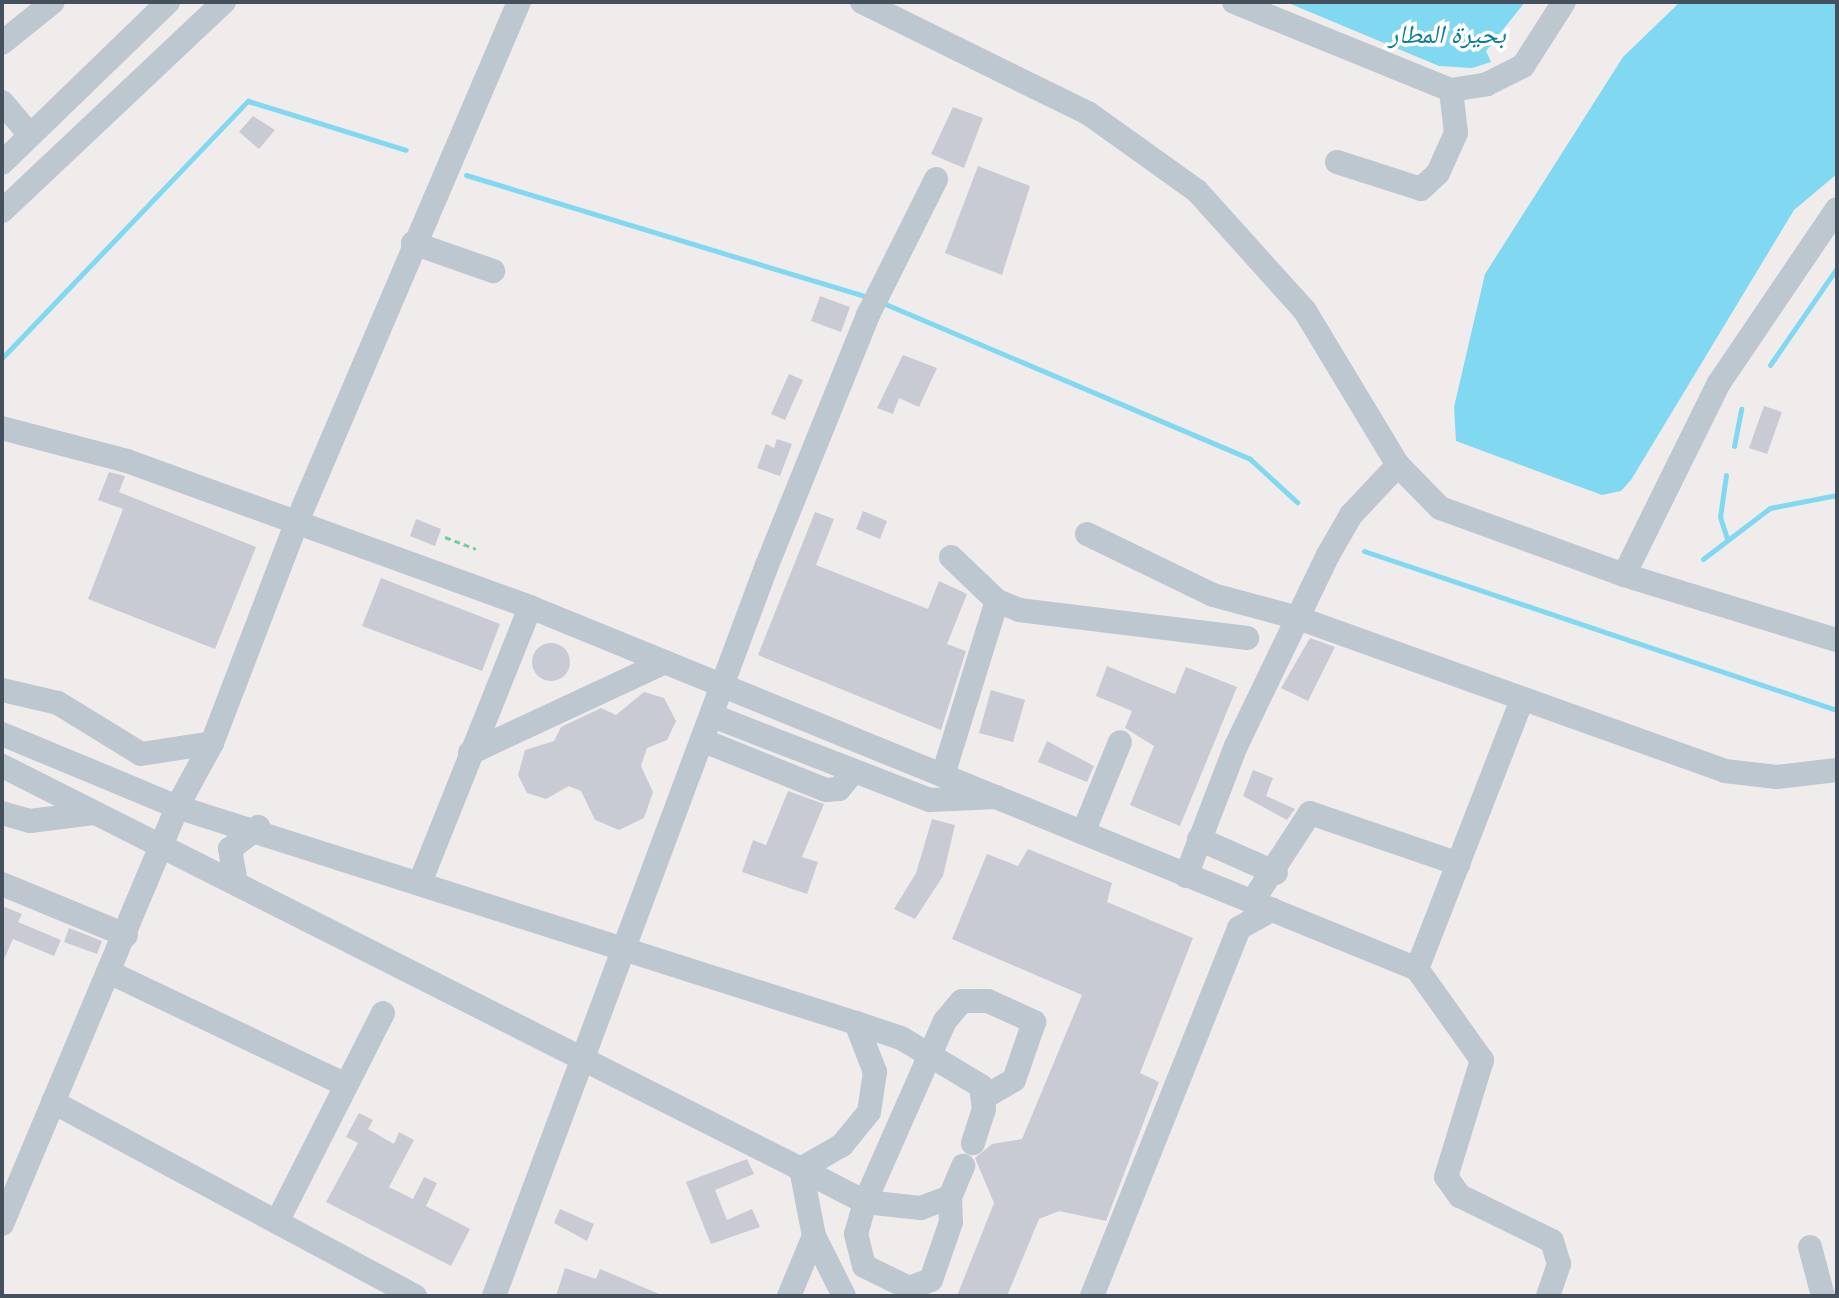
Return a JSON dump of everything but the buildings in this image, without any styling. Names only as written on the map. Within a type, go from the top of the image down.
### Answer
[{"type":"street","points":[[2,43],[53,2]]},
{"type":"street","points":[[4,155],[30,135],[168,2]]},
{"type":"street","points":[[2,211],[224,2]]},
{"type":"street","points":[[2,1224],[111,973],[159,848],[177,807],[212,743],[296,524],[413,243],[519,2]]},
{"type":"street","points":[[862,2],[1088,113],[1197,191],[1305,311],[1398,465],[1440,508],[1624,575],[1837,640]]},
{"type":"street","points":[[1234,2],[1451,90],[1487,84],[1523,66],[1564,2]]},
{"type":"street","points":[[1337,162],[1421,189],[1438,173],[1456,133],[1451,90]]},
{"type":"street","points":[[2,102],[30,135]]},
{"type":"street","points":[[497,1294],[704,741],[720,685],[868,315],[936,179]]},
{"type":"street","points":[[1624,575],[1719,383],[1837,209]]},
{"type":"street","points":[[413,243],[493,271]]},
{"type":"street","points":[[2,428],[101,453],[530,607],[1417,969],[1482,1060],[1446,1177],[1460,1196],[1552,1241],[1559,1264],[1548,1296]]},
{"type":"street","points":[[1186,876],[1199,839],[1298,618],[1351,515],[1398,465]]},
{"type":"street","points":[[1087,534],[1213,595],[1298,618],[1521,702],[1725,771],[1777,777],[1837,770]]},
{"type":"street","points":[[951,557],[997,601],[1049,617],[1247,638]]},
{"type":"street","points":[[943,775],[997,601]]},
{"type":"street","points":[[421,880],[530,607]]},
{"type":"street","points":[[470,753],[665,662]]},
{"type":"street","points":[[2,690],[58,703],[141,754],[212,743]]},
{"type":"street","points":[[1417,969],[1521,702]]},
{"type":"street","points":[[713,716],[946,804],[1000,797]]},
{"type":"street","points":[[950,1197],[921,1208],[865,1202],[236,883],[159,848],[3,766],[9,736],[177,807],[258,827],[626,946],[856,1023],[930,1054],[973,1078],[984,1097],[973,1143]]},
{"type":"street","points":[[704,741],[826,790],[839,789],[854,771]]},
{"type":"street","points":[[1083,833],[1120,742]]},
{"type":"street","points":[[2,813],[30,821],[93,813]]},
{"type":"street","points":[[1092,1296],[1239,928],[1262,906],[1276,873],[1310,813],[1459,864]]},
{"type":"street","points":[[236,883],[230,849],[258,827]]},
{"type":"street","points":[[1199,839],[1276,873]]},
{"type":"street","points":[[2,884],[126,935]]},
{"type":"street","points":[[1229,893],[1239,928]]},
{"type":"street","points":[[111,973],[346,1085]]},
{"type":"street","points":[[963,1166],[950,1197],[951,1222],[931,1280],[909,1288],[864,1266],[856,1234],[865,1202],[930,1054],[962,1001],[988,1001],[1028,1016],[1035,1032],[1014,1080],[984,1097]]},
{"type":"street","points":[[278,1220],[383,1013]]},
{"type":"street","points":[[801,1169],[842,1145],[869,1112],[875,1072],[856,1023]]},
{"type":"street","points":[[53,1102],[415,1296]]},
{"type":"street","points":[[801,1169],[814,1236],[844,1296]]},
{"type":"street","points":[[789,1296],[814,1236]]},
{"type":"street","points":[[1810,1247],[1823,1296]]},
{"type":"path","points":[[445,537],[476,549]]},
{"type":"water","name":"بحيرة المطار","points":[[1286,2],[1525,2],[1486,51],[1491,62],[1472,68],[1439,66]]},
{"type":"water","points":[[1680,2],[1837,2],[1837,174],[1794,210],[1631,480],[1621,491],[1602,495],[1456,441],[1454,407],[1485,274],[1623,57]]},
{"type":"waterway","points":[[2,358],[248,101],[406,150]]},
{"type":"waterway","points":[[466,175],[871,298]]},
{"type":"waterway","points":[[1770,365],[1837,268]]},
{"type":"waterway","points":[[883,303],[1250,459],[1297,502]]},
{"type":"waterway","points":[[1734,446],[1741,409]]},
{"type":"waterway","points":[[1726,475],[1720,517],[1727,539]]},
{"type":"waterway","points":[[1703,559],[1770,508],[1837,495]]},
{"type":"waterway","points":[[1364,551],[1837,710]]}]
